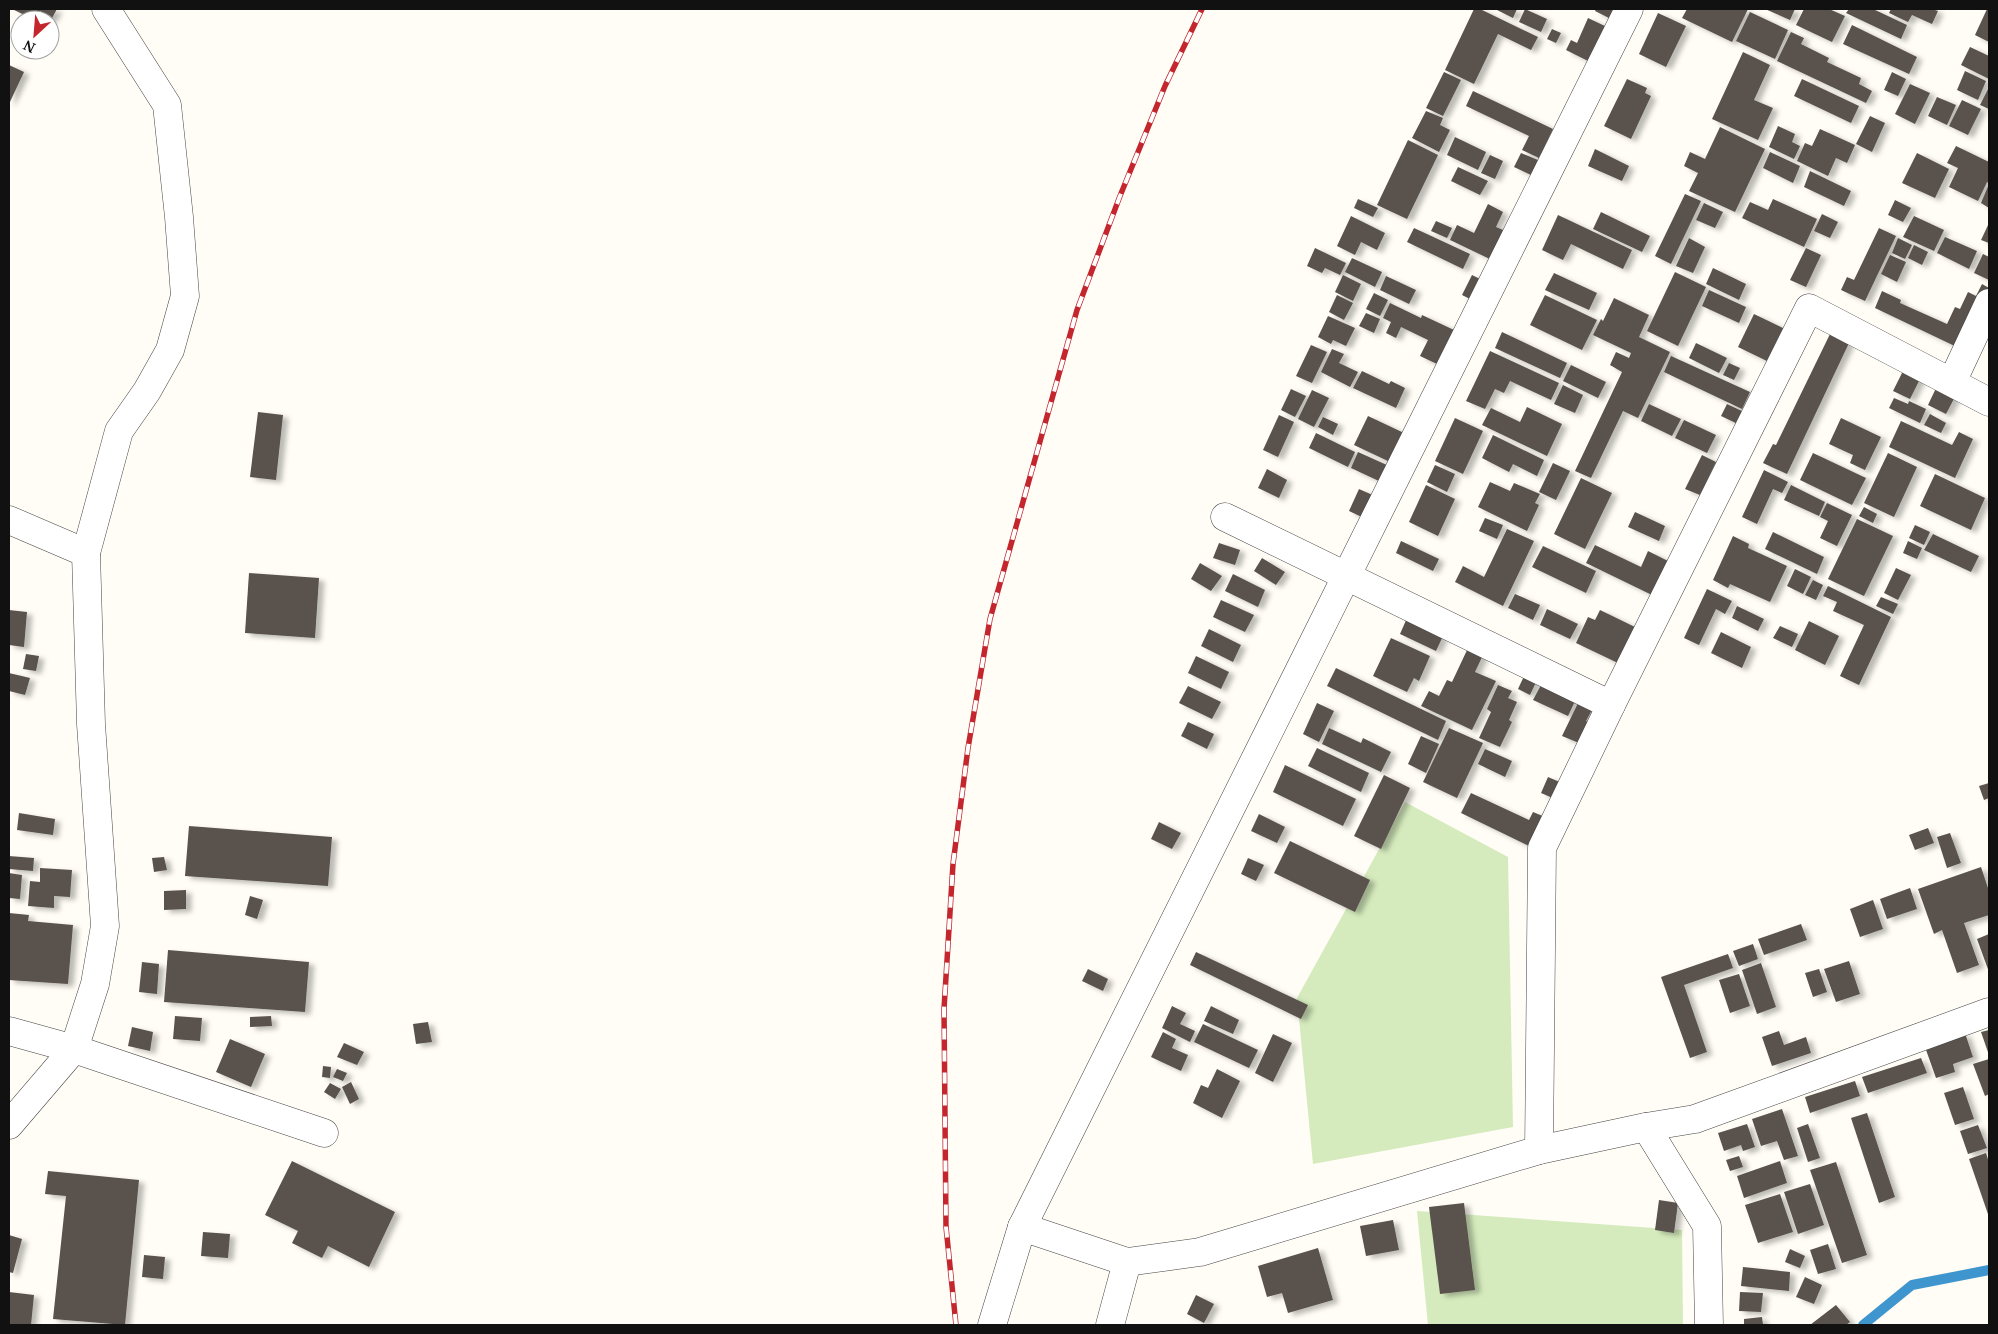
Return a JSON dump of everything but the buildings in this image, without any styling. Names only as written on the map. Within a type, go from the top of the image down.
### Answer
[{"type":"street","points":[[9,1125],[74,1049],[95,984],[105,926],[91,724],[86,553],[119,431],[147,391],[170,350],[185,296],[167,105],[106,9]]},
{"type":"street","points":[[992,1325],[1022,1227],[1629,9]]},
{"type":"street","points":[[1952,382],[1989,303]]},
{"type":"street","points":[[1540,1150],[1542,848],[1611,705],[1809,308],[1989,402]]},
{"type":"street","points":[[1225,517],[1611,705]]},
{"type":"street","points":[[9,520],[86,553]]},
{"type":"street","points":[[1022,1227],[1127,1262],[1200,1252],[1540,1150],[1646,1126],[1695,1119],[1989,1012]]},
{"type":"street","points":[[9,1031],[74,1049],[324,1133]]},
{"type":"street","points":[[1646,1126],[1707,1226],[1709,1325]]},
{"type":"street","points":[[1110,1325],[1127,1262]]},
{"type":"green space","points":[[1405,802],[1508,857],[1513,1127],[1313,1164],[1297,998]]},
{"type":"green space","points":[[1417,1211],[1682,1230],[1683,1325],[1428,1325]]},
{"type":"waterway","points":[[1863,1325],[1912,1285],[1989,1270]]},
{"type":"railway","points":[[956,1325],[946,1227],[944,1009],[953,864],[968,748],[990,619],[1077,310],[1120,196],[1165,86],[1202,9]]}]
